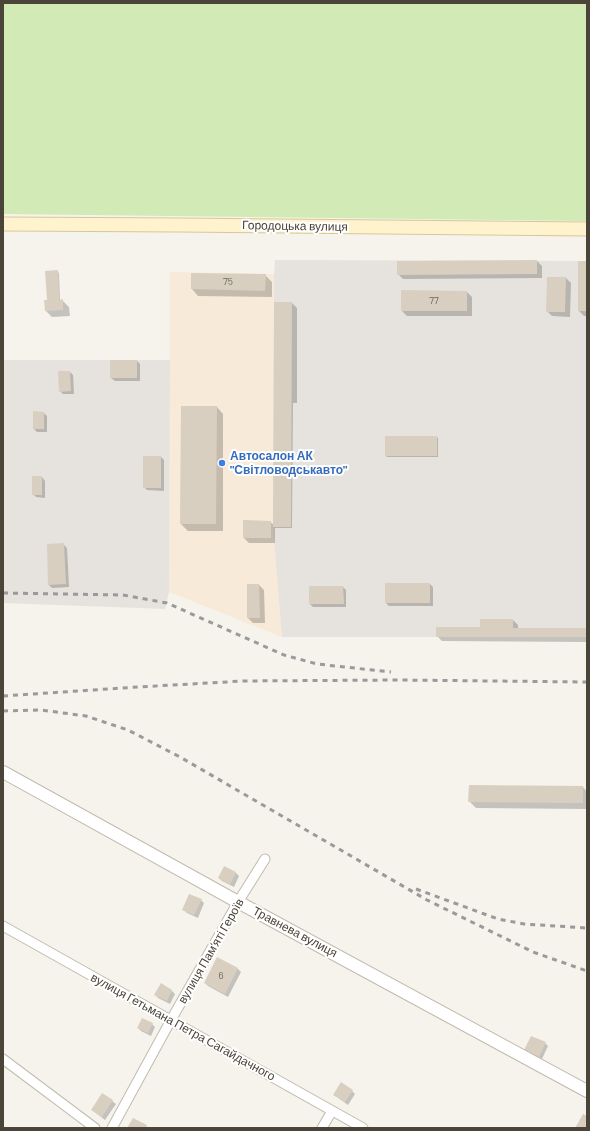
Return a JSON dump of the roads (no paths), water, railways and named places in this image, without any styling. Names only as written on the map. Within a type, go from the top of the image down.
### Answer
[{"type":"main road","name":"Городоцька вулиця","points":[[3,224],[587,229]]},
{"type":"street","name":"Травнева вулиця","points":[[3,772],[238,902],[587,1091]]},
{"type":"street","name":"вулиця Памʼяті Героїв","points":[[112,1128],[238,902],[265,859]]},
{"type":"street","name":"вулиця Гетьмана Петра Сагайдачного","points":[[3,926],[363,1128]]},
{"type":"street","points":[[3,1058],[95,1128]]},
{"type":"street","points":[[322,1128],[332,1111]]},
{"type":"railway","points":[[3,593],[123,595],[167,603],[284,655],[317,664],[391,672]]},
{"type":"railway","points":[[3,696],[243,681],[399,680],[587,682]]},
{"type":"railway","points":[[3,711],[41,710],[86,716],[128,730],[180,757],[427,900],[533,952],[587,971]]},
{"type":"railway","points":[[416,889],[498,919],[524,924],[587,928]]},
{"type":"place","name":"Автосалон АК \"Світловодськавто\"","points":[[222,463]]}]
